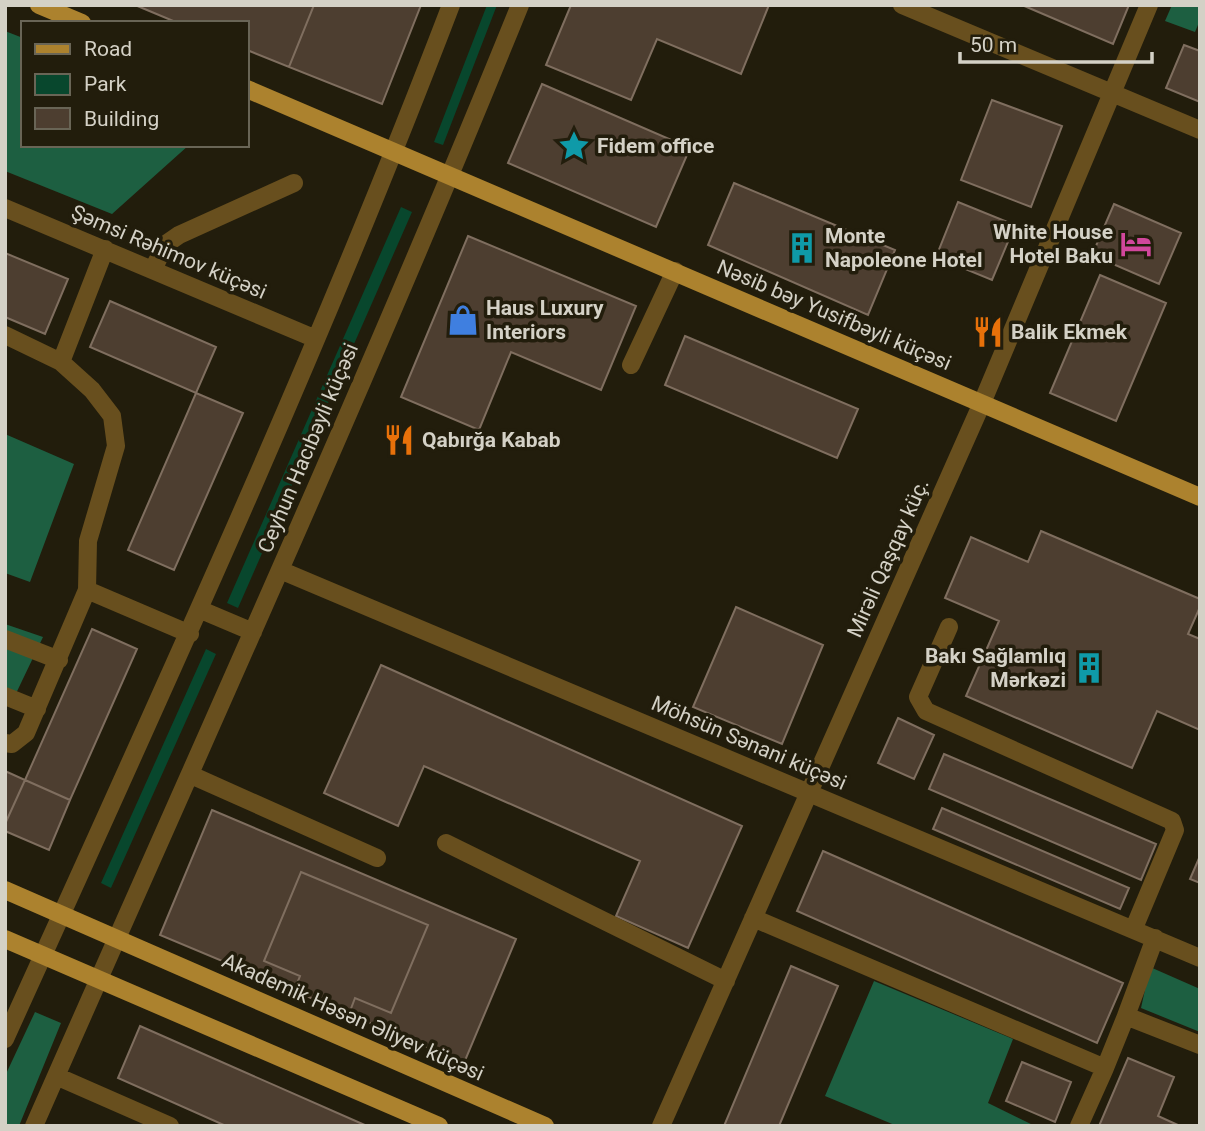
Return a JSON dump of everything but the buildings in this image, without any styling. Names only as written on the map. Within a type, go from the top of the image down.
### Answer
[{"type":"main road","points":[[39,5],[77,21]]},
{"type":"main road","points":[[248,89],[394,151]]},
{"type":"main road","name":"Nəsib bəy Yusifbəyli küçəsi","points":[[394,151],[1200,498]]},
{"type":"main road","name":"Akademik Həsən Əliyev küçəsi","points":[[5,890],[545,1126]]},
{"type":"main road","points":[[10,942],[439,1126]]},
{"type":"street","name":"Ceyhun Hacıbəyli küçəsi","points":[[5,1039],[201,610],[394,151],[451,5]]},
{"type":"street","name":"Ceyhun Hacıbəyli küçəsi","points":[[56,1076],[281,570],[520,5]]},
{"type":"street","points":[[902,5],[1200,130]]},
{"type":"street","name":"Mirəli Qaşqay küç.","points":[[661,1126],[982,403],[1149,5]]},
{"type":"street","points":[[153,269],[166,244],[179,235],[294,183]]},
{"type":"street","name":"Şəmsi Rəhimov küçəsi","points":[[5,208],[316,339]]},
{"type":"street","points":[[61,362],[105,249]]},
{"type":"street","points":[[631,366],[675,271]]},
{"type":"street","points":[[5,335],[61,362],[92,390],[112,415],[116,446],[88,541],[87,590],[26,733],[12,744],[5,743]]},
{"type":"street","name":"Möhsün Sənani küçəsi","points":[[281,570],[1200,958]]},
{"type":"street","points":[[87,590],[190,634]]},
{"type":"street","points":[[201,610],[253,632]]},
{"type":"street","points":[[949,627],[918,697],[926,711],[1172,821],[1175,831],[1134,928]]},
{"type":"street","points":[[5,639],[59,660]]},
{"type":"street","points":[[5,696],[37,709]]},
{"type":"street","points":[[191,775],[377,858]]},
{"type":"street","points":[[446,843],[726,981]]},
{"type":"street","points":[[753,918],[1105,1068]]},
{"type":"street","points":[[1079,1126],[1105,1068],[1155,938]]},
{"type":"street","points":[[1126,1016],[1200,1045]]},
{"type":"street","points":[[34,1126],[56,1076],[166,1125]]},
{"type":"green space","points":[[487,5],[497,5],[443,145],[434,142]]},
{"type":"green space","points":[[1172,5],[1200,5],[1200,20],[1195,32],[1165,21]]},
{"type":"green space","points":[[5,31],[21,37],[21,147],[187,147],[112,214],[5,171]]},
{"type":"green space","points":[[401,207],[412,212],[238,608],[227,603]]},
{"type":"green space","points":[[5,434],[74,464],[30,582],[5,573]]},
{"type":"green space","points":[[5,624],[43,637],[10,706],[5,706]]},
{"type":"green space","points":[[206,649],[216,654],[111,888],[101,883]]},
{"type":"green space","points":[[1150,967],[1200,989],[1200,1032],[1141,1008]]},
{"type":"green space","points":[[874,981],[1013,1039],[988,1103],[1035,1126],[897,1126],[825,1096]]},
{"type":"green space","points":[[35,1012],[61,1023],[19,1126],[5,1126],[5,1076]]},
{"type":"place","name":"Fidem office","points":[[574,146]]},
{"type":"place","name":"White House Hotel Baku","points":[[1136,244]]},
{"type":"place","name":"Monte Napoleone Hotel","points":[[802,248]]},
{"type":"place","name":"Haus Luxury Interiors","points":[[463,320]]},
{"type":"place","name":"Balik Ekmek","points":[[988,332]]},
{"type":"place","name":"Qabırğa Kabab","points":[[399,440]]},
{"type":"place","name":"Bakı Sağlamlıq Mərkəzi","points":[[1089,668]]}]
